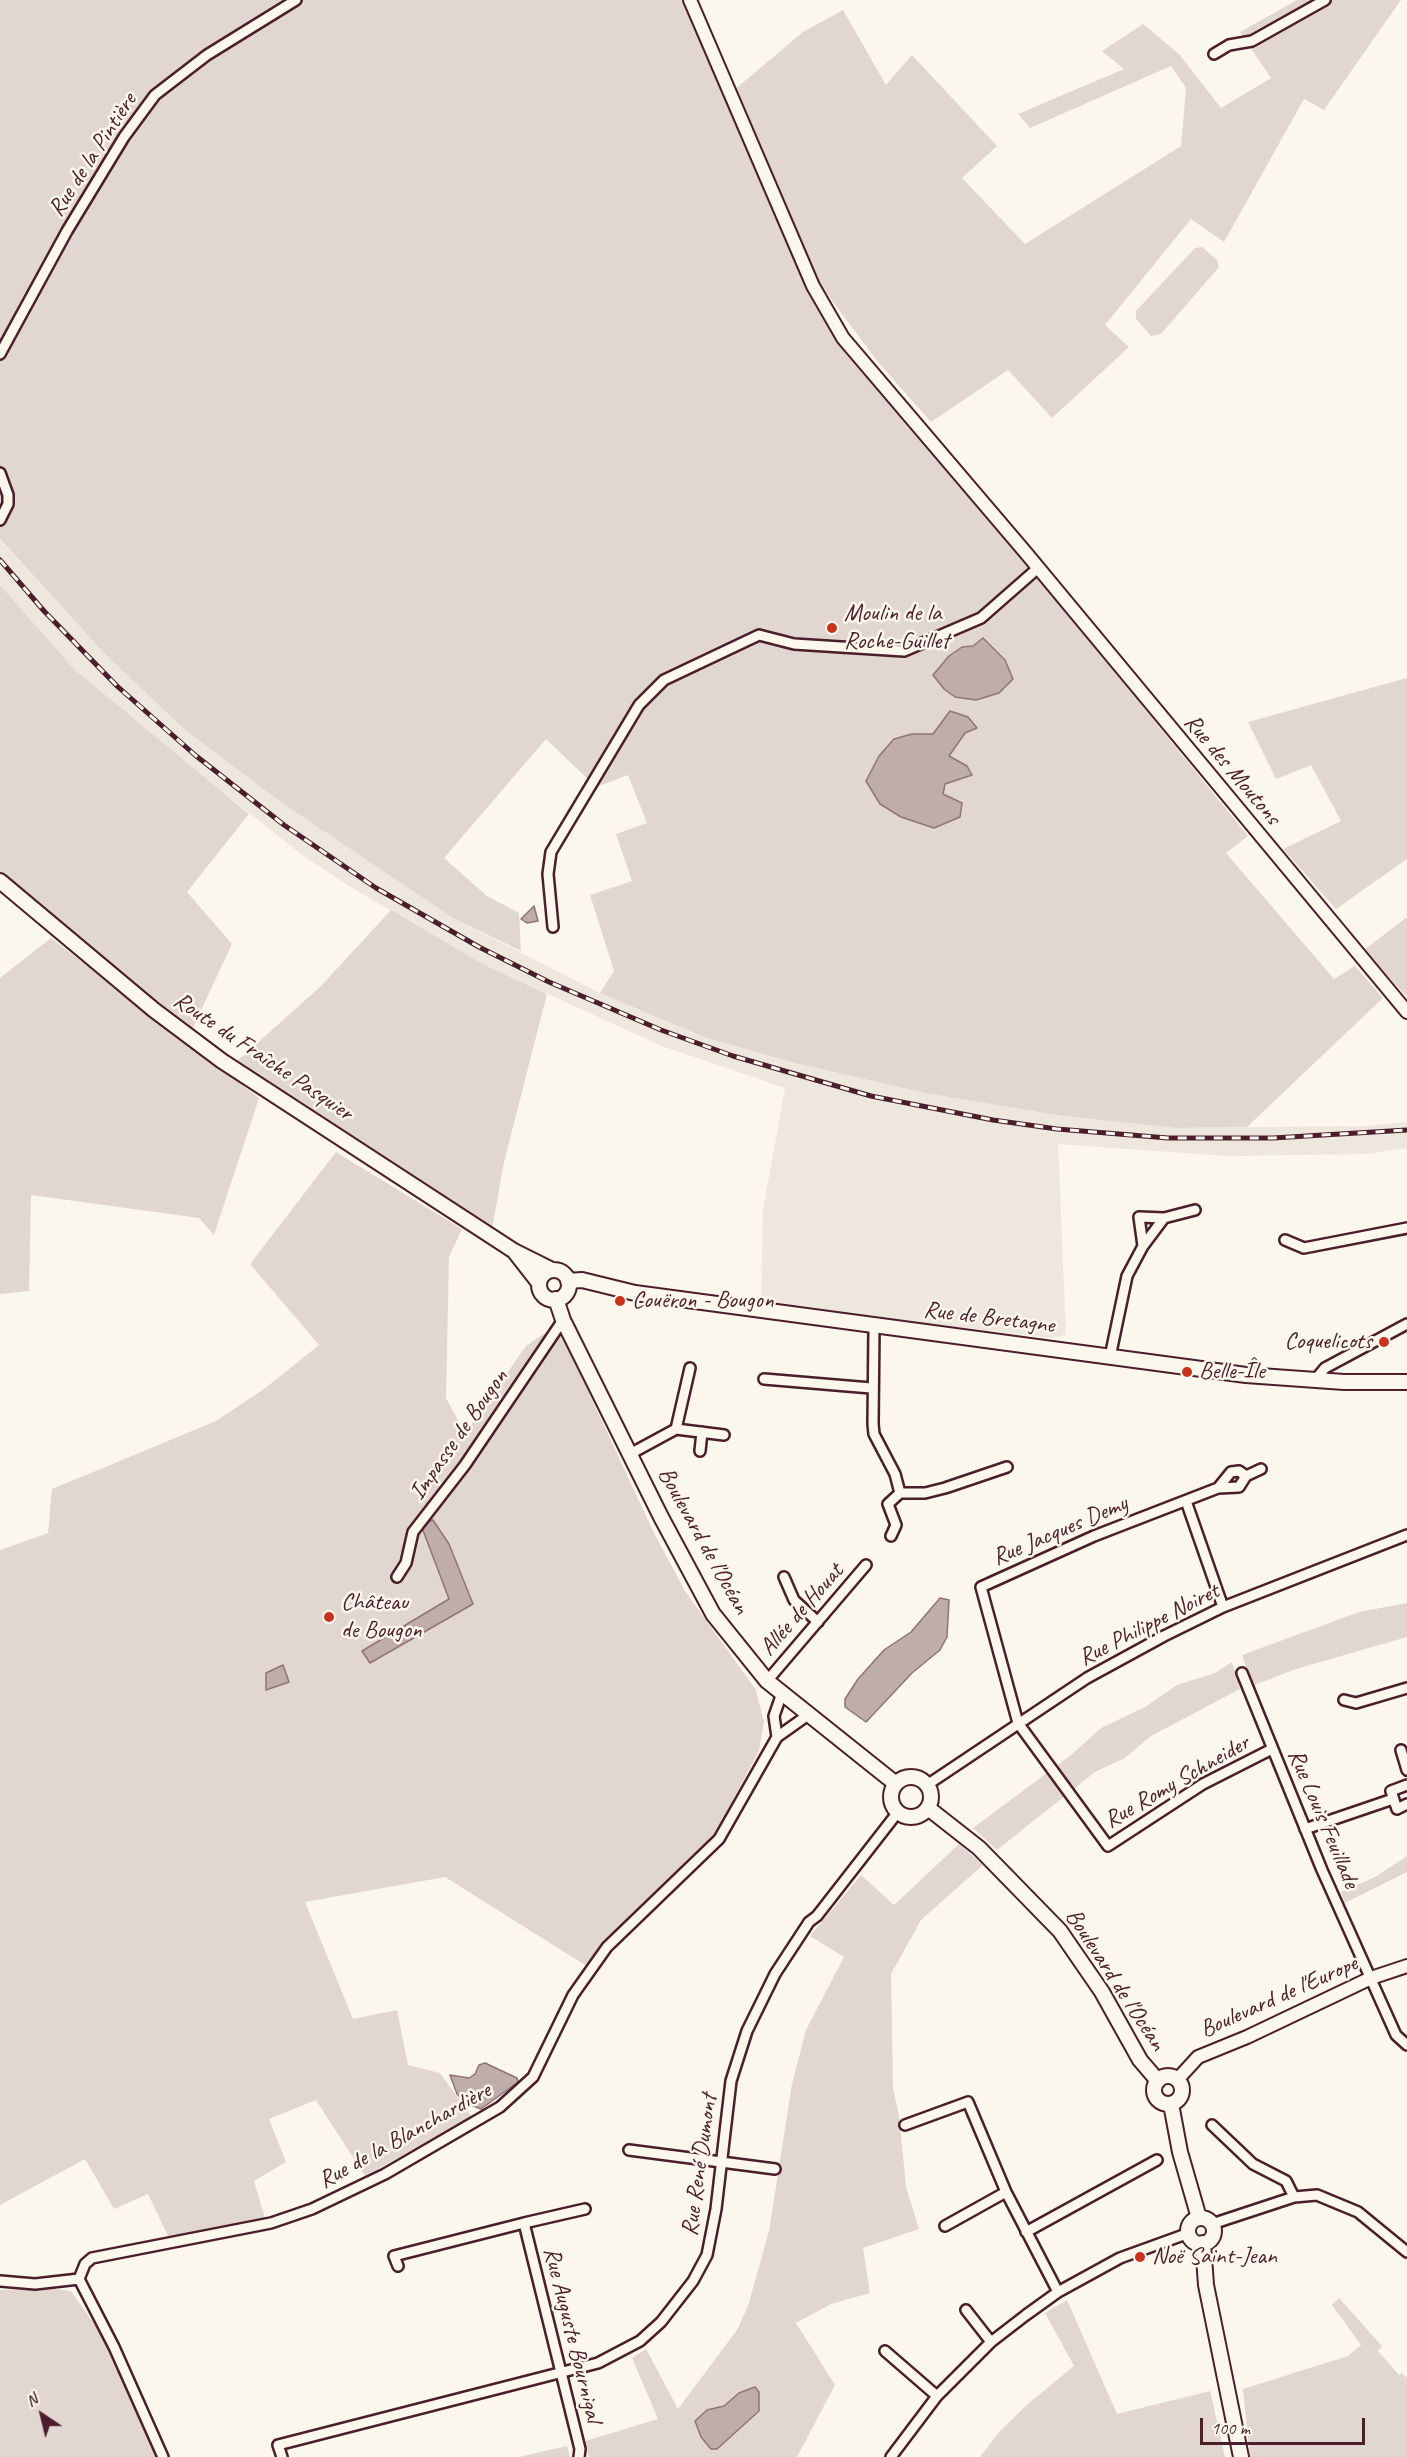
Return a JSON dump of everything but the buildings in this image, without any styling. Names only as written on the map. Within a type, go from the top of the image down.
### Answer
[{"type":"main road","name":"Route du Fraîche Pasquier","points":[[0,881],[209,1052],[514,1251],[552,1270]]},
{"type":"main road","name":"Route du Fraîche Pasquier","points":[[514,1251],[539,1283]]},
{"type":"main road","points":[[552,1270],[562,1273],[568,1281],[567,1291],[556,1299],[542,1294],[539,1283],[543,1275],[552,1270]]},
{"type":"main road","name":"Rue de Bretagne","points":[[568,1281],[582,1280],[635,1293],[1246,1375],[1407,1383]]},
{"type":"main road","name":"Boulevard de l'Océan","points":[[556,1299],[563,1320],[703,1598],[735,1645],[767,1681],[896,1784]]},
{"type":"main road","points":[[912,1777],[927,1785],[931,1796],[928,1808],[914,1817],[898,1812],[891,1795],[896,1784],[912,1777]]},
{"type":"main road","name":"Boulevard de l'Océan","points":[[928,1808],[979,1848],[1060,1932],[1102,1992],[1146,2069],[1158,2081]]},
{"type":"main road","points":[[1165,2077],[1177,2080],[1182,2091],[1179,2100],[1171,2104],[1162,2103],[1156,2097],[1154,2088],[1158,2081],[1165,2077]]},
{"type":"main road","points":[[1171,2104],[1180,2152],[1199,2218]]},
{"type":"main road","points":[[1199,2218],[1205,2218],[1212,2224],[1211,2238],[1203,2243],[1195,2241],[1189,2233],[1191,2223],[1199,2218]]},
{"type":"main road","points":[[1203,2243],[1206,2285],[1241,2457]]},
{"type":"street","name":"Rue de la Pintière","points":[[0,354],[67,231],[124,137],[155,95],[207,55],[296,0]]},
{"type":"street","name":"Rue des Moutons","points":[[690,0],[813,285],[843,338],[1026,553],[1407,1012]]},
{"type":"street","points":[[1214,54],[1229,45],[1252,41],[1325,0]]},
{"type":"street","points":[[0,473],[8,495],[8,504],[0,520]]},
{"type":"street","points":[[553,927],[548,874],[551,852],[639,705],[664,680],[759,635],[794,644],[904,651],[981,618],[1038,568]]},
{"type":"street","points":[[1143,1246],[1139,1217],[1164,1218],[1195,1210]]},
{"type":"street","points":[[1110,1357],[1127,1276],[1143,1246],[1164,1218]]},
{"type":"street","points":[[1285,1240],[1304,1248],[1407,1228]]},
{"type":"street","name":"Impasse de Bougon","points":[[397,1577],[406,1563],[413,1532],[465,1465],[563,1320]]},
{"type":"street","points":[[1315,1380],[1325,1368],[1407,1323]]},
{"type":"street","points":[[874,1326],[871,1388],[874,1434],[895,1474],[900,1493]]},
{"type":"street","points":[[676,1429],[690,1368]]},
{"type":"street","points":[[764,1379],[871,1388]]},
{"type":"street","points":[[630,1454],[676,1429],[724,1435]]},
{"type":"street","points":[[700,1451],[702,1432]]},
{"type":"street","points":[[891,1536],[896,1525],[888,1504],[900,1493],[925,1493],[1007,1467]]},
{"type":"street","name":"Rue Jacques Demy","points":[[1059,1782],[1018,1724],[981,1587],[1094,1536],[1218,1488],[1239,1487],[1246,1476],[1261,1470]]},
{"type":"street","name":"Rue Jacques Demy","points":[[1218,1488],[1231,1472],[1239,1471],[1246,1476]]},
{"type":"street","points":[[1186,1501],[1223,1607]]},
{"type":"street","name":"Rue Philippe Noiret","points":[[927,1785],[1087,1678],[1223,1607],[1407,1535]]},
{"type":"street","name":"Allée de Houat","points":[[767,1681],[866,1565]]},
{"type":"street","points":[[784,1577],[794,1600],[818,1622]]},
{"type":"street","name":"Rue Louis Feuillade","points":[[1242,1673],[1305,1829],[1396,2035],[1407,2045]]},
{"type":"street","points":[[1344,1700],[1356,1702],[1407,1688]]},
{"type":"street","name":"Rue de la Blanchardière","points":[[777,1737],[774,1716],[782,1693]]},
{"type":"street","name":"Rue de la Blanchardière","points":[[79,2279],[85,2264],[92,2258],[271,2223],[336,2200],[500,2107],[533,2077],[573,1995],[607,1947],[719,1839],[777,1737],[808,1715]]},
{"type":"street","name":"Rue Romy Schneider","points":[[1059,1782],[1108,1846],[1203,1784],[1272,1749]]},
{"type":"street","points":[[1401,1750],[1407,1770]]},
{"type":"street","points":[[1407,1785],[1391,1791],[1397,1809],[1407,1804]]},
{"type":"street","points":[[1305,1829],[1393,1798]]},
{"type":"street","name":"Rue René Dumont","points":[[282,2457],[278,2445],[598,2363],[623,2351],[661,2322],[693,2282],[707,2255],[714,2229],[731,2081],[747,2031],[774,1974],[809,1922],[817,1916],[898,1812]]},
{"type":"street","name":"Boulevard de l'Europe","points":[[1177,2080],[1198,2056],[1247,2037],[1371,1978],[1407,1966]]},
{"type":"street","points":[[905,2125],[968,2102],[1006,2192],[1058,2292]]},
{"type":"street","points":[[973,2114],[983,2110]]},
{"type":"street","points":[[1212,2124],[1253,2164],[1286,2181],[1294,2197]]},
{"type":"street","points":[[629,2150],[775,2169]]},
{"type":"street","points":[[1026,2232],[1157,2160]]},
{"type":"street","points":[[945,2226],[1006,2192]]},
{"type":"street","points":[[1212,2224],[1294,2197],[1317,2195],[1342,2204],[1372,2222],[1407,2252]]},
{"type":"street","name":"Rue Auguste Bournigal","points":[[398,2266],[394,2256],[585,2209]]},
{"type":"street","name":"Rue Auguste Bournigal","points":[[524,2223],[580,2449],[579,2457]]},
{"type":"street","points":[[891,2457],[937,2396],[991,2342],[1058,2292],[1120,2258],[1189,2233]]},
{"type":"street","points":[[0,2281],[35,2284],[79,2279],[114,2347],[163,2457]]},
{"type":"street","points":[[966,2310],[991,2342]]},
{"type":"street","points":[[885,2351],[937,2396]]},
{"type":"shaded area","points":[[0,0],[690,0],[725,83],[843,338],[1248,836],[1226,853],[1334,979],[1355,966],[1383,998],[1247,1127],[1175,1128],[1063,1116],[925,1093],[799,1064],[707,1038],[600,993],[614,971],[590,895],[632,881],[616,834],[647,823],[628,775],[596,787],[546,739],[444,858],[487,896],[519,913],[521,951],[453,918],[279,801],[183,728],[103,652],[0,539]]},
{"type":"shaded area","points":[[1297,0],[1401,0],[1324,110],[1304,99],[1224,242],[1191,219],[1105,325],[1129,347],[1052,418],[1008,370],[931,422],[877,361],[822,287],[734,90],[803,32],[843,10],[886,85],[912,55],[997,146],[962,178],[1025,244],[1181,146],[1186,88],[1171,66],[1030,128],[1018,114],[1124,69],[1102,51],[1143,24],[1179,54],[1221,108],[1271,78],[1240,32]]},
{"type":"shaded area","points":[[1202,247],[1217,260],[1219,267],[1161,334],[1151,336],[1136,319],[1136,311],[1195,248]]},
{"type":"shaded area","points":[[0,540],[103,652],[183,727],[279,801],[453,918],[600,993],[799,1064],[925,1093],[1062,1116],[1174,1128],[1366,1126],[1407,1122],[1407,1148],[1367,1154],[1227,1156],[1058,1144],[1066,1335],[1051,1338],[761,1304],[763,1210],[785,1088],[659,1045],[483,964],[349,886],[302,855],[145,730],[75,670],[0,585]]},
{"type":"shaded area","points":[[0,585],[75,670],[249,814],[187,892],[232,944],[191,1032],[0,874]]},
{"type":"shaded area","points":[[983,638],[1005,660],[1013,679],[999,693],[976,700],[955,697],[944,689],[933,675],[949,656],[962,647],[973,646]]},
{"type":"shaded area","points":[[1407,678],[1407,859],[1336,909],[1283,849],[1341,821],[1311,765],[1276,779],[1248,722]]},
{"type":"shaded area","points":[[950,711],[968,717],[977,728],[965,733],[949,756],[967,766],[972,775],[945,784],[943,794],[962,803],[960,817],[934,828],[901,817],[880,804],[866,781],[879,756],[894,739],[912,734],[933,734]]},
{"type":"shaded area","points":[[534,906],[538,921],[527,923],[521,919]]},
{"type":"shaded area","points":[[391,910],[483,964],[547,994],[504,1162],[492,1229],[236,1062],[320,987]]},
{"type":"shaded area","points":[[1407,917],[1407,997],[1364,950]]},
{"type":"shaded area","points":[[51,938],[259,1098],[214,1235],[199,1218],[31,1195],[29,1291],[0,1294],[0,978]]},
{"type":"shaded area","points":[[336,1152],[462,1229],[449,1257],[446,1398],[465,1433],[526,1346],[549,1330],[560,1331],[655,1535],[685,1591],[756,1690],[764,1722],[759,1751],[710,1842],[585,1965],[445,1877],[305,1902],[353,2019],[397,2010],[408,2065],[440,2073],[472,2117],[365,2176],[316,2100],[269,2119],[286,2162],[254,2181],[265,2218],[169,2238],[148,2194],[114,2209],[85,2159],[0,2205],[0,1550],[48,1533],[52,1489],[216,1421],[264,1389],[319,1345],[250,1264]]},
{"type":"shaded area","points":[[433,1520],[449,1544],[473,1604],[370,1663],[362,1651],[449,1599],[421,1525]]},
{"type":"shaded area","points":[[940,1598],[949,1600],[947,1637],[940,1650],[912,1673],[866,1722],[845,1707],[845,1699],[858,1679],[884,1650],[911,1632]]},
{"type":"shaded area","points":[[1407,1603],[1407,1637],[1296,1669],[1252,1686],[1242,1655],[1359,1612]]},
{"type":"shaded area","points":[[1232,1662],[1240,1689],[1151,1736],[1125,1758],[1095,1772],[997,1850],[973,1828],[1071,1755],[1101,1728],[1145,1707],[1177,1685],[1215,1673]]},
{"type":"shaded area","points":[[283,1665],[289,1682],[266,1690],[266,1673]]},
{"type":"shaded area","points":[[959,1844],[983,1865],[921,1920],[891,1974],[893,2089],[899,2115],[906,2187],[919,2229],[863,2248],[870,2293],[831,2304],[796,2323],[835,2385],[797,2457],[589,2457],[585,2441],[658,2419],[632,2358],[646,2349],[678,2409],[737,2330],[748,2306],[769,2231],[792,2084],[806,2030],[844,1957],[810,1936],[861,1875],[894,1905]]},
{"type":"shaded area","points":[[1407,1856],[1407,1872],[1345,1903],[1341,1892],[1375,1877]]},
{"type":"shaded area","points":[[485,2063],[517,2078],[518,2082],[481,2109],[466,2103],[457,2094],[450,2075],[469,2078],[475,2074],[479,2065]]},
{"type":"shaded area","points":[[0,2290],[71,2291],[97,2328],[159,2457],[0,2457]]},
{"type":"shaded area","points":[[1339,2298],[1382,2346],[1378,2351],[1399,2375],[1402,2373],[1407,2378],[1407,2457],[1250,2457],[1243,2389],[1348,2356],[1361,2345],[1332,2305]]},
{"type":"shaded area","points":[[1067,2300],[1117,2414],[1210,2391],[1225,2457],[980,2457],[1000,2431],[1029,2403],[1074,2366],[1045,2313]]},
{"type":"shaded area","points":[[755,2387],[759,2392],[759,2411],[717,2449],[711,2449],[701,2437],[695,2421],[707,2410],[724,2406],[739,2393]]},
{"type":"shaded area","points":[[567,2446],[570,2457],[519,2457]]},
{"type":"railway","points":[[0,560],[44,611],[117,686],[195,755],[284,825],[376,888],[479,947],[549,982],[661,1030],[733,1056],[871,1096],[993,1120],[1057,1129],[1168,1138],[1273,1138],[1407,1130]]},
{"type":"place","name":"Moulin de la Roche-Guillet","points":[[832,628]]},
{"type":"place","name":"Couëron - Bougon","points":[[620,1301]]},
{"type":"place","name":"Coquelicots","points":[[1384,1342]]},
{"type":"place","name":"Belle-Île","points":[[1187,1372]]},
{"type":"place","name":"Château de Bougon","points":[[329,1617]]},
{"type":"place","name":"Noë Saint-Jean","points":[[1140,2257]]}]
